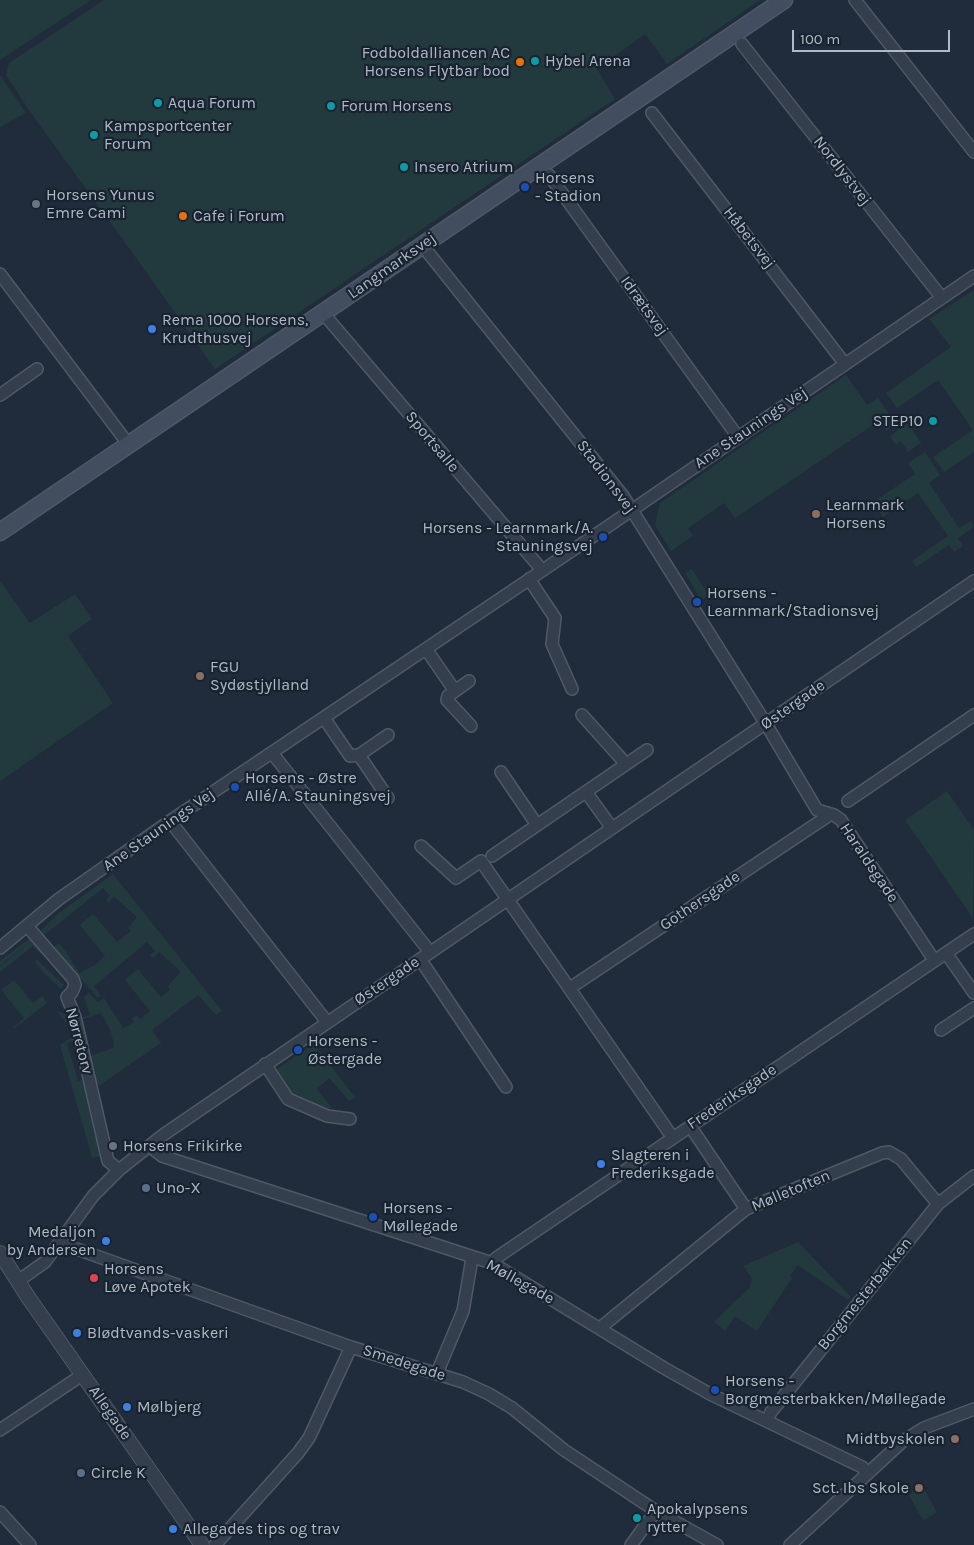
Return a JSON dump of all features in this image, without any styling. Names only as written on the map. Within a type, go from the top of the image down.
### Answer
[{"type":"main road","name":"Langmarksvej","points":[[0,532],[784,0]]},
{"type":"street","points":[[855,0],[974,152]]},
{"type":"street","name":"Nordlystvej","points":[[742,44],[942,298]]},
{"type":"street","name":"Håbetsvej","points":[[652,113],[845,364]]},
{"type":"street","name":"Idrætsvej","points":[[548,175],[738,437]]},
{"type":"street","name":"Stadionsvej","points":[[422,245],[624,496],[766,724]]},
{"type":"street","points":[[0,274],[129,445]]},
{"type":"street","name":"Ane Staunings Vej","points":[[0,948],[65,895],[170,821],[974,276]]},
{"type":"street","name":"Sportsalle","points":[[323,313],[542,570]]},
{"type":"street","points":[[0,395],[38,369]]},
{"type":"street","points":[[529,579],[554,618],[552,644],[572,689]]},
{"type":"street","name":"Østergade","points":[[149,1146],[327,1022],[974,581]]},
{"type":"street","points":[[426,649],[455,690]]},
{"type":"street","points":[[469,681],[448,696],[448,700],[471,726]]},
{"type":"street","points":[[848,801],[974,715]]},
{"type":"street","points":[[582,716],[626,764]]},
{"type":"street","points":[[324,718],[350,756],[359,756],[388,735]]},
{"type":"street","name":"Haraldsgade","points":[[766,724],[817,810],[831,814],[841,820],[934,960]]},
{"type":"street","points":[[492,856],[648,750]]},
{"type":"street","points":[[272,753],[430,952]]},
{"type":"street","points":[[359,756],[388,798]]},
{"type":"street","points":[[501,772],[537,825]]},
{"type":"street","points":[[586,792],[612,828]]},
{"type":"street","name":"Gothersgade","points":[[570,988],[831,814]]},
{"type":"street","points":[[170,821],[327,1022]]},
{"type":"street","points":[[421,846],[456,878],[481,861],[673,1138]]},
{"type":"street","name":"Nørretorv","points":[[27,926],[73,979],[75,985],[67,997],[75,1017],[108,1161],[119,1170]]},
{"type":"street","name":"Frederiksgade","points":[[492,1263],[496,1258],[974,934]]},
{"type":"street","points":[[946,953],[974,994]]},
{"type":"street","points":[[420,959],[506,1086]]},
{"type":"street","points":[[941,1030],[974,1008]]},
{"type":"street","points":[[266,1064],[288,1099],[327,1116],[350,1119]]},
{"type":"street","points":[[690,1126],[746,1209]]},
{"type":"street","points":[[0,1252],[18,1281],[45,1262],[93,1196],[119,1170],[149,1146]]},
{"type":"street","name":"Møllegade","points":[[149,1146],[162,1156],[492,1263],[710,1394],[862,1467],[868,1473]]},
{"type":"street","name":"Mølletoften","points":[[600,1328],[746,1209],[882,1153],[889,1152],[901,1159],[938,1204]]},
{"type":"street","name":"Borgmesterbakken","points":[[767,1421],[771,1412],[938,1204],[974,1176]]},
{"type":"street","name":"Smedegade","points":[[60,1243],[351,1347],[463,1382],[502,1401],[564,1450],[656,1511],[717,1545]]},
{"type":"street","points":[[437,1373],[463,1311],[472,1258]]},
{"type":"street","name":"Allegade","points":[[18,1281],[202,1545]]},
{"type":"street","points":[[215,1545],[298,1453],[309,1438],[351,1347]]},
{"type":"street","points":[[0,1430],[82,1375]]},
{"type":"street","points":[[790,1545],[902,1441],[924,1428],[974,1409]]},
{"type":"street","points":[[631,1545],[656,1511]]},
{"type":"street","points":[[0,1512],[30,1545]]},
{"type":"green space","points":[[0,0],[91,0],[0,60]]},
{"type":"green space","points":[[104,0],[760,0],[667,64],[645,34],[597,69],[615,99],[215,369],[31,113],[6,75],[9,63]]},
{"type":"green space","points":[[0,75],[26,113],[0,127]]},
{"type":"green space","points":[[974,290],[974,452],[944,472],[933,457],[973,430],[938,380],[897,408],[886,393],[951,347],[929,319]]},
{"type":"green space","points":[[846,375],[867,405],[878,398],[896,424],[886,431],[879,421],[735,518],[724,503],[688,528],[693,536],[671,551],[655,525],[660,503]]},
{"type":"green space","points":[[908,423],[921,443],[908,452],[901,441],[896,445],[890,436]]},
{"type":"green space","points":[[925,452],[940,475],[929,483],[959,528],[971,521],[974,527],[958,538],[963,546],[954,552],[949,545],[916,567],[912,561],[948,536],[918,493],[883,517],[873,502],[915,474],[908,463]]},
{"type":"green space","points":[[692,569],[709,595],[701,600],[685,573]]},
{"type":"green space","points":[[0,581],[30,623],[75,594],[92,619],[68,636],[113,703],[0,781]]},
{"type":"green space","points":[[947,791],[974,830],[973,918],[905,820]]},
{"type":"green space","points":[[113,874],[222,1011],[216,1015],[198,995],[152,1030],[161,1043],[94,1089],[87,1057],[113,1048],[114,1045],[111,1032],[101,1013],[80,1020],[80,1018],[90,1015],[84,997],[89,993],[98,1002],[104,998],[123,1028],[134,1022],[132,1019],[136,1015],[140,1019],[150,1011],[125,980],[138,969],[161,997],[170,990],[168,986],[181,972],[159,952],[153,958],[150,955],[155,951],[147,942],[94,986],[100,995],[98,998],[53,948],[59,943],[79,973],[95,965],[105,956],[80,925],[93,914],[117,942],[131,931],[128,928],[137,917],[114,897],[108,903],[106,900],[110,896],[103,888],[43,936],[39,932],[60,912]]},
{"type":"green space","points":[[30,938],[43,952],[41,954],[33,946],[0,972],[0,967],[28,943],[0,966],[0,961]]},
{"type":"green space","points":[[37,960],[64,985],[61,989],[44,973],[35,962]]},
{"type":"green space","points":[[14,980],[33,1003],[42,996],[47,1003],[15,1028],[24,1018],[1,990]]},
{"type":"green space","points":[[57,1011],[65,1014],[71,1021],[75,1035]]},
{"type":"green space","points":[[75,1035],[75,1040],[67,1043],[78,1081],[86,1080],[105,1155],[92,1158],[60,1045]]},
{"type":"green space","points":[[314,1044],[355,1097],[349,1101],[329,1078],[317,1089],[332,1108],[326,1109],[296,1097],[291,1093],[277,1072],[277,1069]]},
{"type":"green space","points":[[798,1242],[851,1297],[848,1300],[798,1265],[790,1276],[792,1278],[757,1331],[735,1316],[725,1331],[714,1322],[750,1287],[752,1278],[743,1266]]},
{"type":"green space","points":[[923,1487],[936,1511],[936,1513],[925,1520],[922,1519],[909,1495]]},
{"type":"place","name":"Hybel Arena","points":[[535,61]]},
{"type":"place","name":"Fodboldalliancen AC Horsens Flytbar bod","points":[[520,62]]},
{"type":"place","name":"Aqua Forum","points":[[158,103]]},
{"type":"place","name":"Forum Horsens","points":[[331,106]]},
{"type":"place","name":"Kampsportcenter Forum","points":[[94,135]]},
{"type":"place","name":"Insero Atrium","points":[[404,167]]},
{"type":"place","name":"Horsens - Stadion","points":[[525,187]]},
{"type":"place","name":"Horsens Yunus Emre Cami","points":[[36,204]]},
{"type":"place","name":"Cafe i Forum","points":[[183,216]]},
{"type":"place","name":"Rema 1000 Horsens, Krudthusvej","points":[[152,329]]},
{"type":"place","name":"STEP10","points":[[933,421]]},
{"type":"place","name":"Learnmark Horsens","points":[[816,514]]},
{"type":"place","name":"Horsens - Learnmark/A. Stauningsvej","points":[[603,537]]},
{"type":"place","name":"Horsens - Learnmark/Stadionsvej","points":[[697,602]]},
{"type":"place","name":"FGU Sydøstjylland","points":[[200,676]]},
{"type":"place","name":"Horsens - Østre Allé/A. Stauningsvej","points":[[235,787]]},
{"type":"place","name":"Horsens - Østergade","points":[[298,1050]]},
{"type":"place","name":"Horsens Frikirke","points":[[113,1146]]},
{"type":"place","name":"Slagteren i Frederiksgade","points":[[601,1164]]},
{"type":"place","name":"Uno-X","points":[[146,1188]]},
{"type":"place","name":"Horsens - Møllegade","points":[[373,1217]]},
{"type":"place","name":"Medaljon by Andersen","points":[[106,1241]]},
{"type":"place","name":"Horsens Løve Apotek","points":[[94,1278]]},
{"type":"place","name":"Blødtvands-vaskeri","points":[[77,1333]]},
{"type":"place","name":"Horsens - Borgmesterbakken/Møllegade","points":[[715,1390]]},
{"type":"place","name":"Mølbjerg","points":[[127,1407]]},
{"type":"place","name":"Midtbyskolen","points":[[955,1439]]},
{"type":"place","name":"Circle K","points":[[81,1473]]},
{"type":"place","name":"Sct. Ibs Skole","points":[[919,1488]]},
{"type":"place","name":"Apokalypsens rytter","points":[[637,1518]]},
{"type":"place","name":"Allegades tips og trav","points":[[173,1529]]}]
